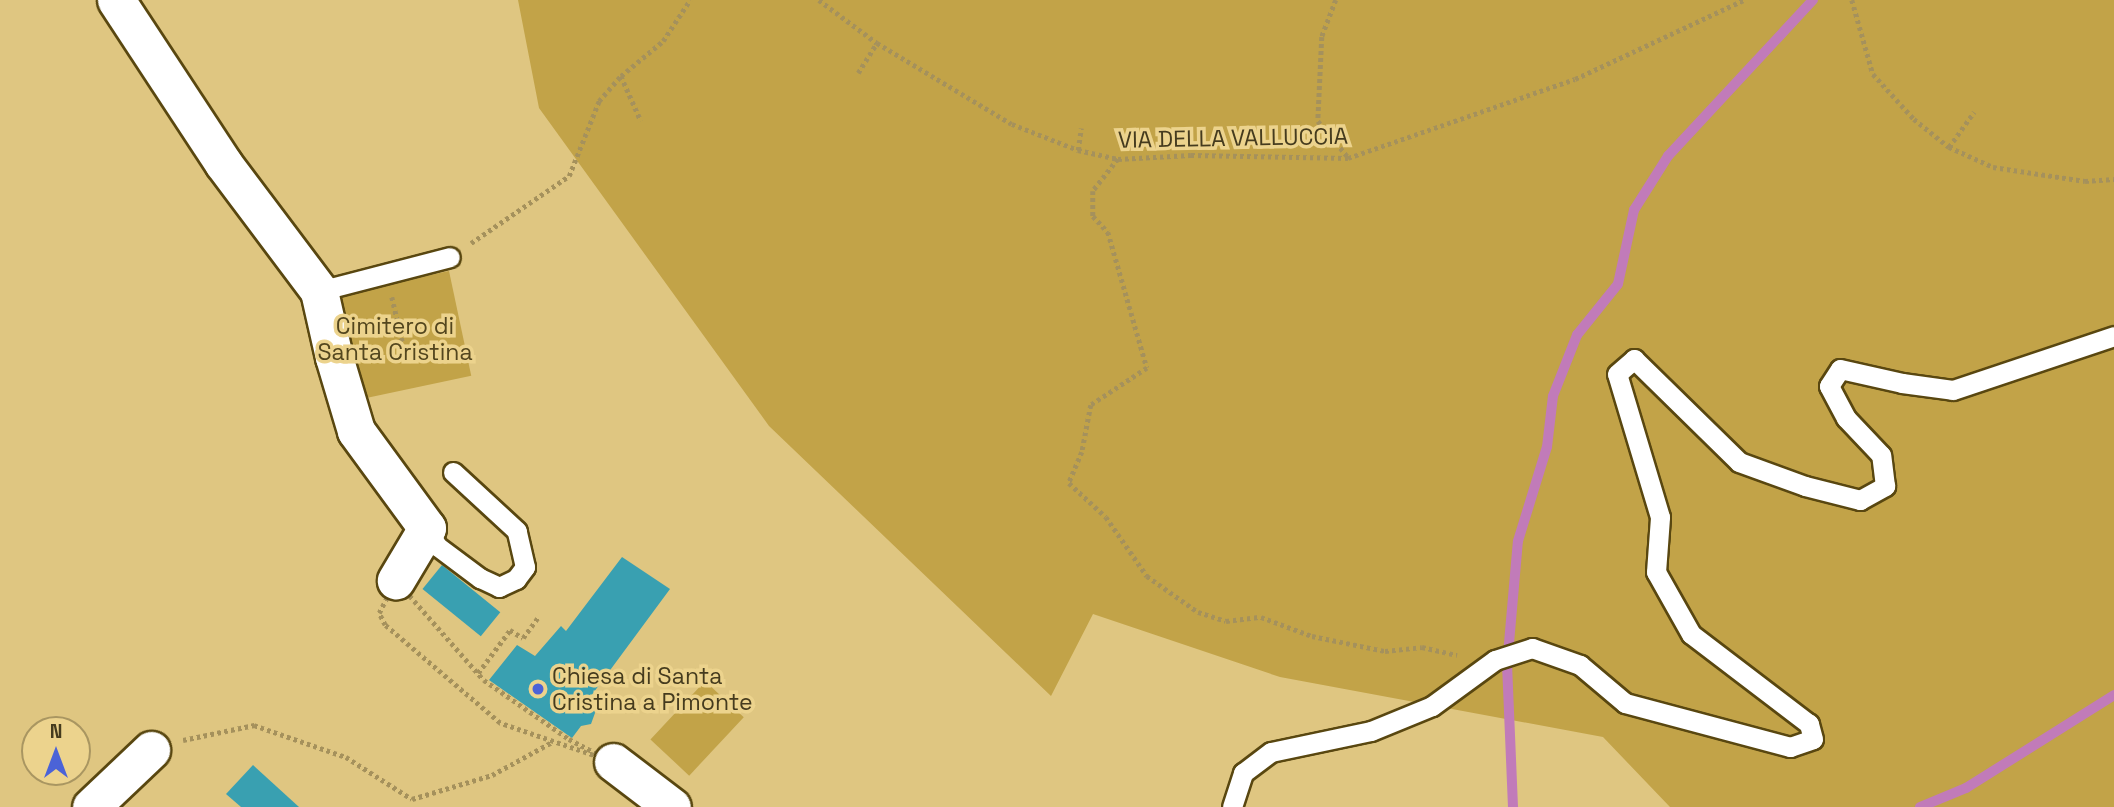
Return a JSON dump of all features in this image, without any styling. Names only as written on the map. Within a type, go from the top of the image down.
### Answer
[{"type":"street","points":[[116,0],[223,163],[269,220],[319,291],[334,357],[356,431],[427,528],[396,580]]},
{"type":"street","points":[[91,807],[150,750]]},
{"type":"street","points":[[613,762],[672,807]]},
{"type":"lane","points":[[319,291],[450,257]]},
{"type":"lane","points":[[1233,807],[1243,773],[1271,752],[1371,731],[1432,706],[1495,660],[1532,648],[1580,665],[1625,703],[1790,747],[1812,739],[1808,724],[1691,634],[1656,572],[1660,517],[1617,374],[1634,359],[1739,462],[1805,486],[1860,500],[1885,486],[1881,455],[1846,418],[1829,386],[1839,369],[1902,383],[1954,390],[2114,336]]},
{"type":"lane","points":[[427,528],[437,546],[499,587],[516,579],[525,567],[517,531],[453,472]]},
{"type":"path","points":[[450,257],[569,176],[599,101],[621,76],[663,41],[690,0]]},
{"type":"path","name":"VIA DELLA VALLUCCIA","points":[[819,0],[877,43],[1012,124],[1078,150],[1118,159],[1191,155],[1348,158],[1575,79],[1744,0]]},
{"type":"path","points":[[1336,0],[1322,37],[1318,121],[1348,158]]},
{"type":"path","points":[[1852,0],[1873,74],[1914,119],[1950,147],[1993,167],[2085,181],[2114,179]]},
{"type":"path","points":[[858,73],[877,43]]},
{"type":"path","points":[[621,76],[641,121]]},
{"type":"path","points":[[1950,147],[1974,112]]},
{"type":"path","points":[[1078,150],[1081,128]]},
{"type":"path","points":[[1118,159],[1093,191],[1093,216],[1108,232],[1147,368],[1091,405],[1082,452],[1069,483],[1106,517],[1147,576],[1198,612],[1226,621],[1261,617],[1312,636],[1385,651],[1422,648],[1450,655],[1495,660]]},
{"type":"path","points":[[385,272],[405,353]]},
{"type":"path","points":[[150,750],[202,734],[254,725],[346,757],[412,799],[492,775],[553,742],[500,723],[385,625],[379,613],[396,580],[478,673],[549,726],[613,762]]},
{"type":"path","points":[[478,673],[510,630],[523,638],[538,617]]},
{"type":"green space","points":[[518,0],[2114,0],[2114,807],[1670,807],[1603,737],[1280,677],[1093,614],[1051,696],[769,426],[539,108]]},
{"type":"green space","name":"Cimitero di Santa Cristina","points":[[449,271],[471,376],[351,401],[329,297]]},
{"type":"green space","points":[[705,681],[744,717],[689,776],[650,740]]},
{"type":"building","points":[[622,557],[670,589],[591,696],[595,713],[591,724],[581,726],[572,738],[489,680],[517,645],[535,656],[561,626],[566,631]]},
{"type":"building","points":[[442,565],[500,612],[481,636],[422,589]]},
{"type":"building","points":[[253,765],[299,807],[241,807],[226,794]]},
{"type":"waterway","points":[[1513,807],[1507,666],[1518,541],[1547,447],[1553,396],[1577,335],[1618,284],[1634,210],[1668,156],[1813,0]]},
{"type":"waterway","points":[[1920,807],[1966,788],[2114,695]]},
{"type":"place","name":"Chiesa di Santa Cristina a Pimonte","points":[[538,689]]}]
